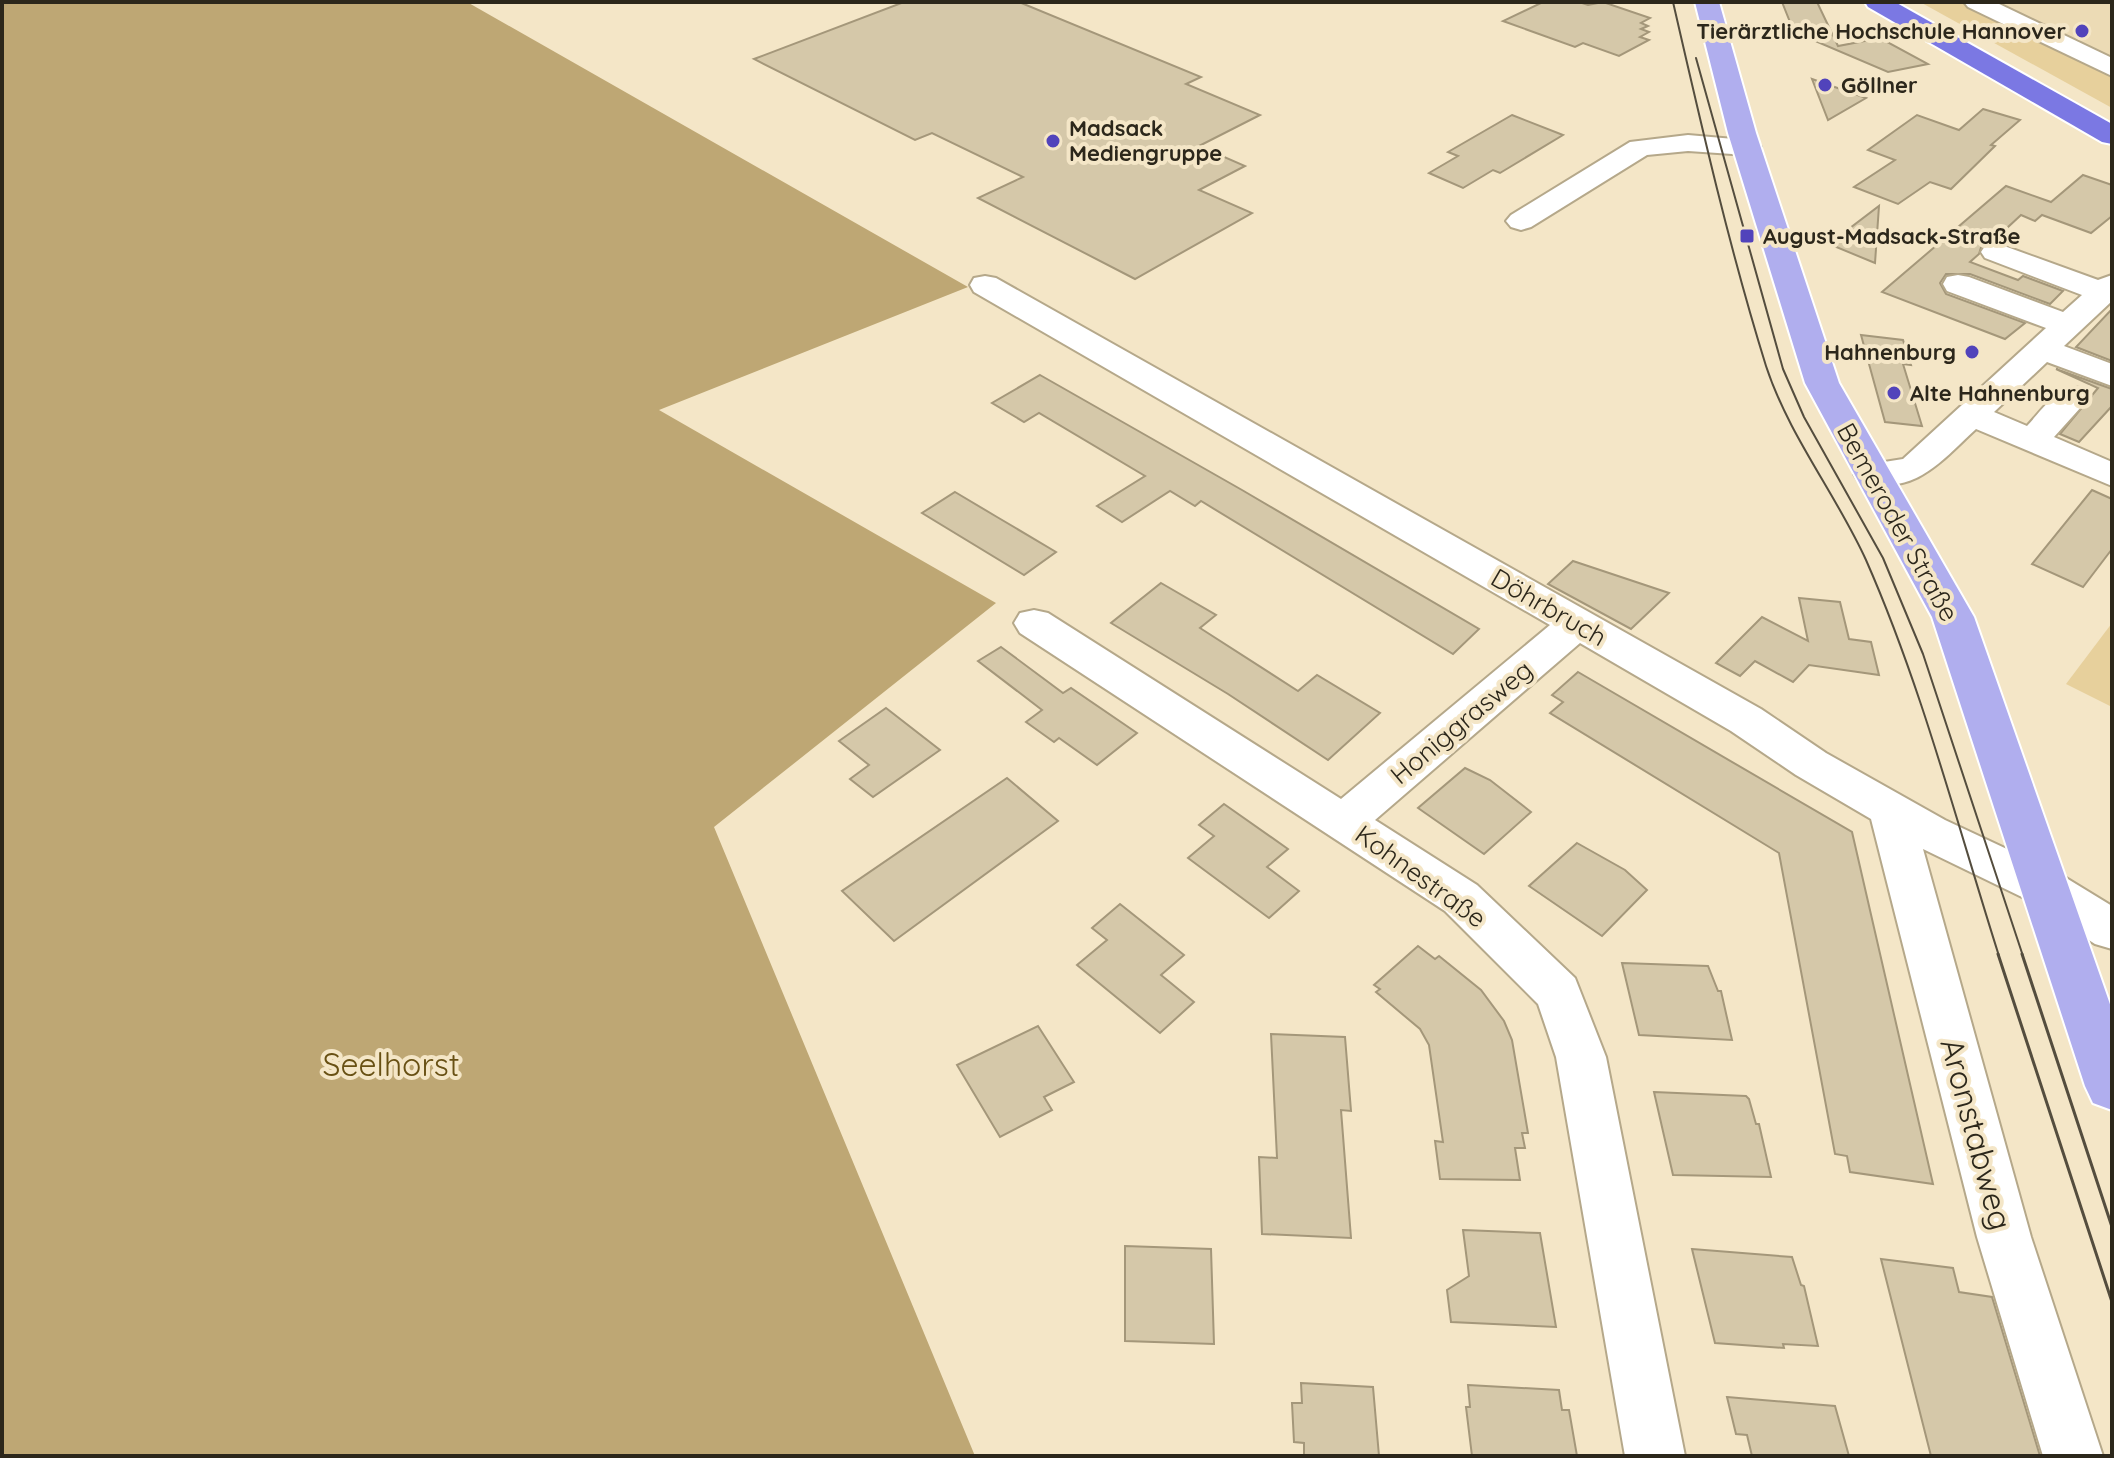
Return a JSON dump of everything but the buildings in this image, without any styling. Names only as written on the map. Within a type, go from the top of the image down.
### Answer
[{"type":"highway","points":[[1877,2],[1998,68],[2112,136]]},
{"type":"highway","points":[[1904,2],[2112,116]]},
{"type":"main road","name":"Bemeroder Straße","points":[[1707,2],[1789,287],[1822,383],[1953,617],[2112,1086]]},
{"type":"street","points":[[1976,2],[2112,68]]},
{"type":"street","points":[[1521,221],[1640,148],[1688,143],[1747,147]]},
{"type":"street","points":[[1872,474],[1902,473],[1915,467],[2107,288],[1996,252]]},
{"type":"street","points":[[1958,284],[2068,325]]},
{"type":"street","name":"Döhrbruch","points":[[985,285],[1746,720],[1811,764],[1929,832],[2042,886],[2112,930]]},
{"type":"street","points":[[2043,349],[2112,376]]},
{"type":"street","points":[[2032,441],[2074,396]]},
{"type":"street","points":[[1973,415],[2112,475]]},
{"type":"street","name":"Kohnestraße","points":[[1034,623],[1461,898],[1558,993],[1581,1057],[1655,1456]]},
{"type":"street","name":"Honiggrasweg","points":[[1345,821],[1578,623]]},
{"type":"street","name":"Aronstabweg","points":[[1890,809],[2004,1237],[2073,1456]]},
{"type":"shaded area","points":[[1920,2],[1967,2],[2112,74],[2112,108]]},
{"type":"shaded area","name":"Tierärztliche Hochschule Hannover","points":[[1991,2],[2112,2],[2112,60]]},
{"type":"shaded area","points":[[2112,623],[2112,707],[2066,684]]},
{"type":"green space","name":"Seelhorst","points":[[2,2],[467,2],[968,287],[659,410],[996,603],[714,827],[975,1456],[2,1456]]},
{"type":"tram line","points":[[1673,2],[1728,231],[1766,366],[1787,417],[1854,536],[1886,608],[1922,706],[1999,956]]},
{"type":"tram line","points":[[1696,58],[1783,369],[1804,417],[1883,558],[1923,654],[2023,956]]},
{"type":"tram line","points":[[1998,954],[2112,1302]]},
{"type":"tram line","points":[[2022,954],[2112,1227]]},
{"type":"place","name":"Tierärztliche Hochschule Hannover","points":[[2082,31]]},
{"type":"place","name":"Göllner","points":[[1825,85]]},
{"type":"place","name":"Madsack Mediengruppe","points":[[1053,141]]},
{"type":"place","name":"August-Madsack-Straße","points":[[1747,236]]},
{"type":"place","name":"Hahnenburg","points":[[1972,352]]},
{"type":"place","name":"Alte Hahnenburg","points":[[1894,393]]}]
